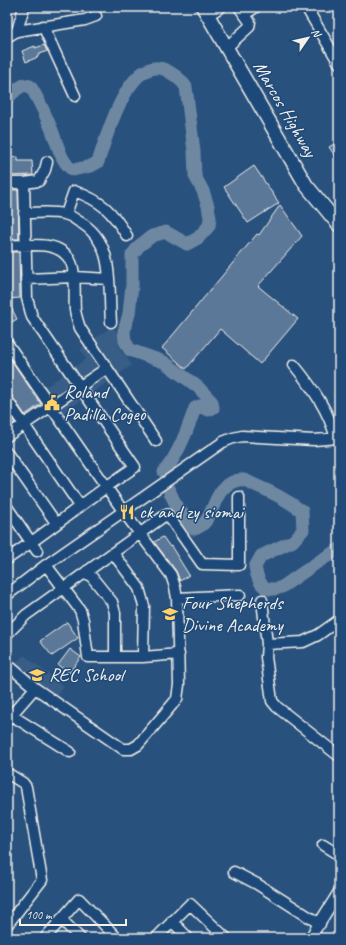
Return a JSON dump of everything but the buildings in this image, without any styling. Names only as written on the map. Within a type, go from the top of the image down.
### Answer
[{"type":"main road","name":"Marcos Highway","points":[[206,11],[306,185],[339,225]]},
{"type":"street","points":[[18,31],[24,7]]},
{"type":"street","points":[[206,11],[221,7]]},
{"type":"street","points":[[226,47],[248,27],[250,22],[242,10],[256,7]]},
{"type":"street","points":[[306,7],[339,63]]},
{"type":"street","points":[[7,37],[18,31],[85,20],[96,16]]},
{"type":"street","points":[[43,26],[75,96]]},
{"type":"street","points":[[7,183],[39,181],[45,170],[47,162]]},
{"type":"street","points":[[7,559],[35,547],[56,523],[134,467],[32,317],[27,298],[24,183]]},
{"type":"street","points":[[66,214],[74,191],[89,196],[106,207],[117,220],[126,236]]},
{"type":"street","points":[[24,213],[51,212],[66,214],[84,224],[95,233],[107,259],[115,311],[111,322]]},
{"type":"street","points":[[7,246],[25,245],[58,248],[65,253],[72,262],[75,277],[76,311],[80,328],[156,441]]},
{"type":"street","points":[[26,279],[75,277],[109,279]]},
{"type":"street","points":[[7,343],[106,486],[171,575],[177,598],[179,685],[177,699],[138,745],[131,749],[123,750],[9,670]]},
{"type":"street","points":[[7,595],[46,565],[213,448],[233,438],[242,436],[314,440],[338,438],[326,411],[294,365]]},
{"type":"street","points":[[7,436],[107,368]]},
{"type":"street","points":[[7,400],[80,506]]},
{"type":"street","points":[[7,453],[56,523]]},
{"type":"street","points":[[7,634],[26,615],[167,514],[202,564],[239,565],[239,497]]},
{"type":"street","points":[[7,507],[35,547]]},
{"type":"street","points":[[112,553],[138,588],[144,606],[143,657]]},
{"type":"street","points":[[46,565],[80,610],[83,620],[88,657],[143,657],[179,654]]},
{"type":"street","points":[[87,571],[112,602],[115,613],[115,656]]},
{"type":"street","points":[[177,598],[240,595]]},
{"type":"street","points":[[262,600],[267,644],[266,657],[272,701],[277,707],[339,756]]},
{"type":"street","points":[[267,644],[304,642],[318,635],[339,620]]},
{"type":"street","points":[[35,688],[9,718],[70,752]]},
{"type":"street","points":[[7,773],[23,783],[26,787],[42,880],[7,925]]},
{"type":"street","points":[[323,845],[339,855]]},
{"type":"street","points":[[234,872],[257,884],[320,924]]},
{"type":"street","points":[[310,938],[339,892]]},
{"type":"street","points":[[45,938],[79,900],[117,938]]},
{"type":"street","points":[[156,938],[190,904],[226,938]]},
{"type":"street","points":[[61,919],[80,938]]},
{"type":"street","points":[[172,921],[188,938]]},
{"type":"shaded area","points":[[112,326],[118,333],[119,347],[132,365],[62,414],[44,388],[86,359],[80,349]]},
{"type":"shaded area","name":"REC School","points":[[24,655],[64,686],[55,699],[13,665]]},
{"type":"waterway","points":[[7,99],[17,89],[24,85],[30,86],[44,112],[62,157],[73,170],[91,166],[98,162],[113,118],[121,101],[130,86],[141,74],[153,68],[166,70],[178,77],[186,87],[194,151],[195,176],[203,191],[208,206],[210,218],[209,226],[198,238],[187,244],[166,232],[152,236],[139,246],[132,255],[132,285],[129,314],[124,331],[125,341],[130,350],[164,362],[198,387],[212,402],[213,408],[208,410],[199,406],[195,408],[186,433],[164,472]]},
{"type":"waterway","points":[[169,490],[176,505],[194,529],[204,523],[208,518],[218,495],[222,490],[229,484],[238,480],[245,480],[267,490],[302,511],[303,530],[293,541],[261,556],[255,567],[260,582],[266,588],[276,589],[282,587],[339,549]]},
{"type":"place","name":"Roland Padilla Cogeo","points":[[52,403]]},
{"type":"place","name":"ck and zy siomai","points":[[127,512]]},
{"type":"place","name":"Four Shepherds Divine Academy","points":[[170,614]]},
{"type":"place","name":"REC School","points":[[37,675]]}]
